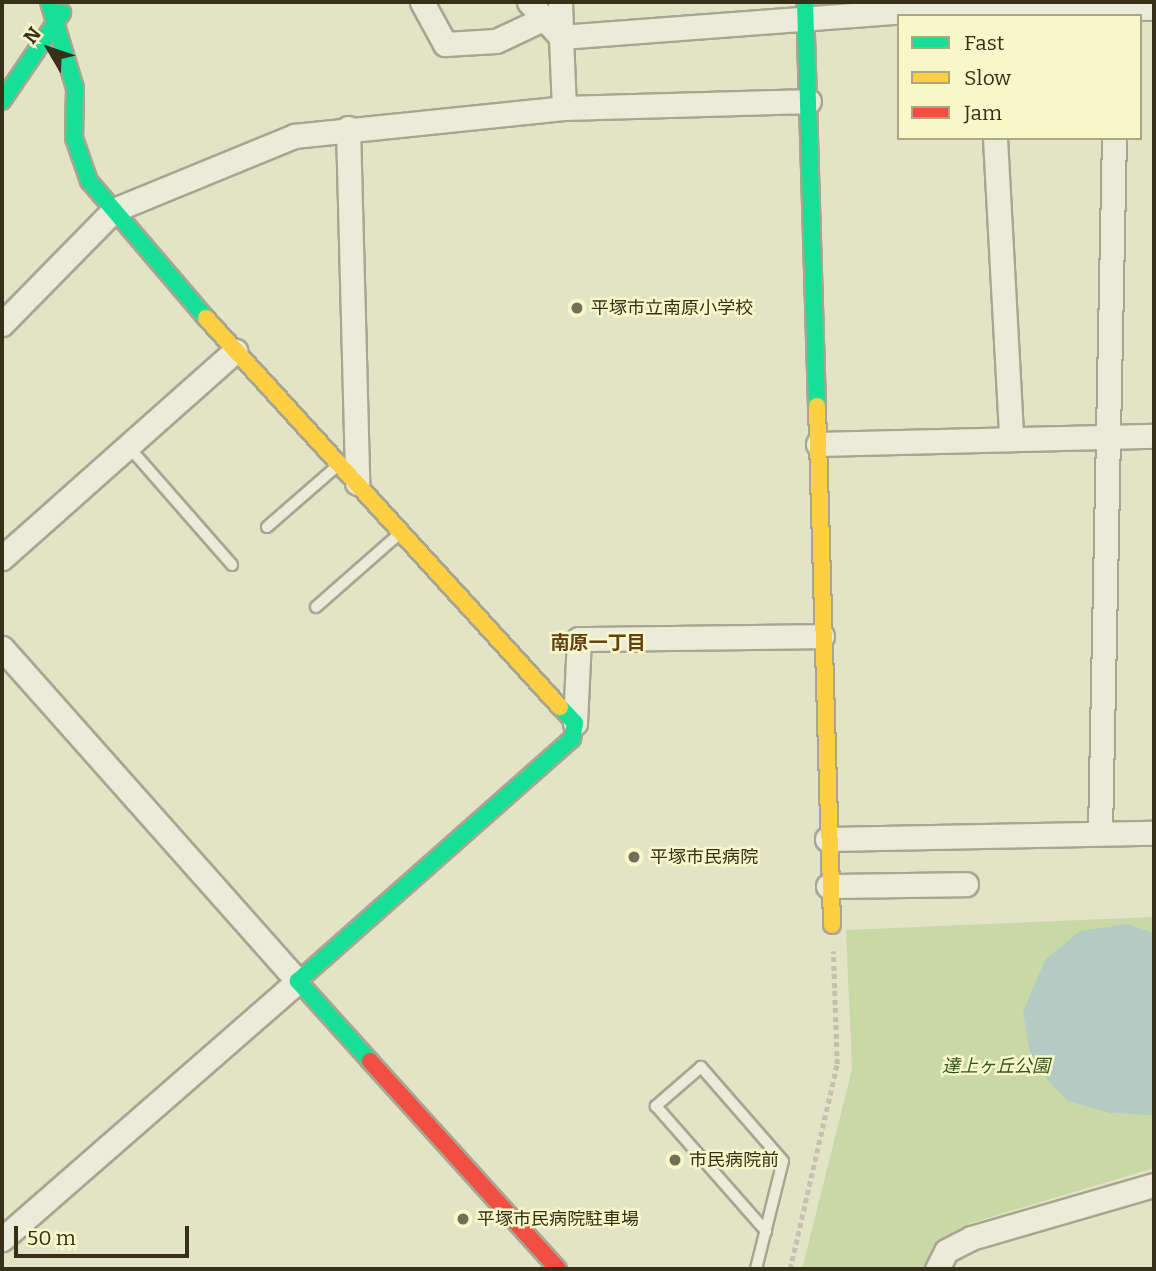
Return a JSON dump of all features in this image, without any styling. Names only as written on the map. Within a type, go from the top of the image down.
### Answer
[{"type":"street","points":[[49,2],[57,21],[75,88],[79,162],[114,210],[235,351],[575,723]]},
{"type":"street","points":[[2,101],[70,2]]},
{"type":"street","points":[[422,2],[445,44],[496,41],[536,10],[561,37]]},
{"type":"street","points":[[559,2],[564,108]]},
{"type":"street","points":[[561,37],[805,10],[1154,8]]},
{"type":"street","points":[[805,10],[828,886],[832,925]]},
{"type":"street","points":[[2,324],[114,210],[294,136],[348,128],[564,108],[809,101]]},
{"type":"street","points":[[348,128],[357,483]]},
{"type":"street","points":[[996,140],[1011,436]]},
{"type":"street","points":[[1100,833],[1114,140]]},
{"type":"street","points":[[2,558],[235,351]]},
{"type":"street","points":[[818,444],[1011,436],[1154,436]]},
{"type":"street","points":[[2,1239],[572,739],[579,639],[822,636]]},
{"type":"street","points":[[2,648],[558,1269]]},
{"type":"street","points":[[827,839],[1154,833]]},
{"type":"street","points":[[828,886],[966,884]]},
{"type":"street","points":[[937,1269],[946,1251],[971,1238],[1154,1185]]},
{"type":"lane","points":[[128,446],[232,565]]},
{"type":"lane","points":[[267,527],[339,464]]},
{"type":"lane","points":[[316,607],[401,532]]},
{"type":"lane","points":[[757,1269],[783,1161],[701,1067],[656,1106],[766,1231]]},
{"type":"path","points":[[790,1269],[837,1063],[832,925]]},
{"type":"green space","name":"達上ヶ丘公園","points":[[1154,917],[1154,1168],[971,1223],[936,1241],[922,1269],[802,1269],[852,1069],[846,930]]},
{"type":"shaded area","points":[[1127,924],[1154,933],[1154,1115],[1110,1113],[1068,1101],[1032,1064],[1023,1012],[1045,960],[1080,931]]},
{"type":"traffic: fast","points":[[49,2],[75,88],[74,138],[89,181],[206,318]]},
{"type":"traffic: fast","points":[[805,2],[817,406]]},
{"type":"traffic: fast","points":[[2,101],[62,13]]},
{"type":"traffic: fast","points":[[370,1061],[298,981],[572,739],[575,723],[560,707]]},
{"type":"traffic: slow","points":[[206,318],[560,707]]},
{"type":"traffic: slow","points":[[817,406],[832,925]]},
{"type":"traffic: jam","points":[[370,1061],[558,1269]]},
{"type":"place","name":"平塚市立南原小学校","points":[[577,308]]},
{"type":"place","name":"平塚市民病院","points":[[634,857]]},
{"type":"place","name":"市民病院前","points":[[675,1160]]},
{"type":"place","name":"平塚市民病院駐車場","points":[[463,1219]]},
{"type":"district","name":"南原一丁目","points":[[598,643]]}]
